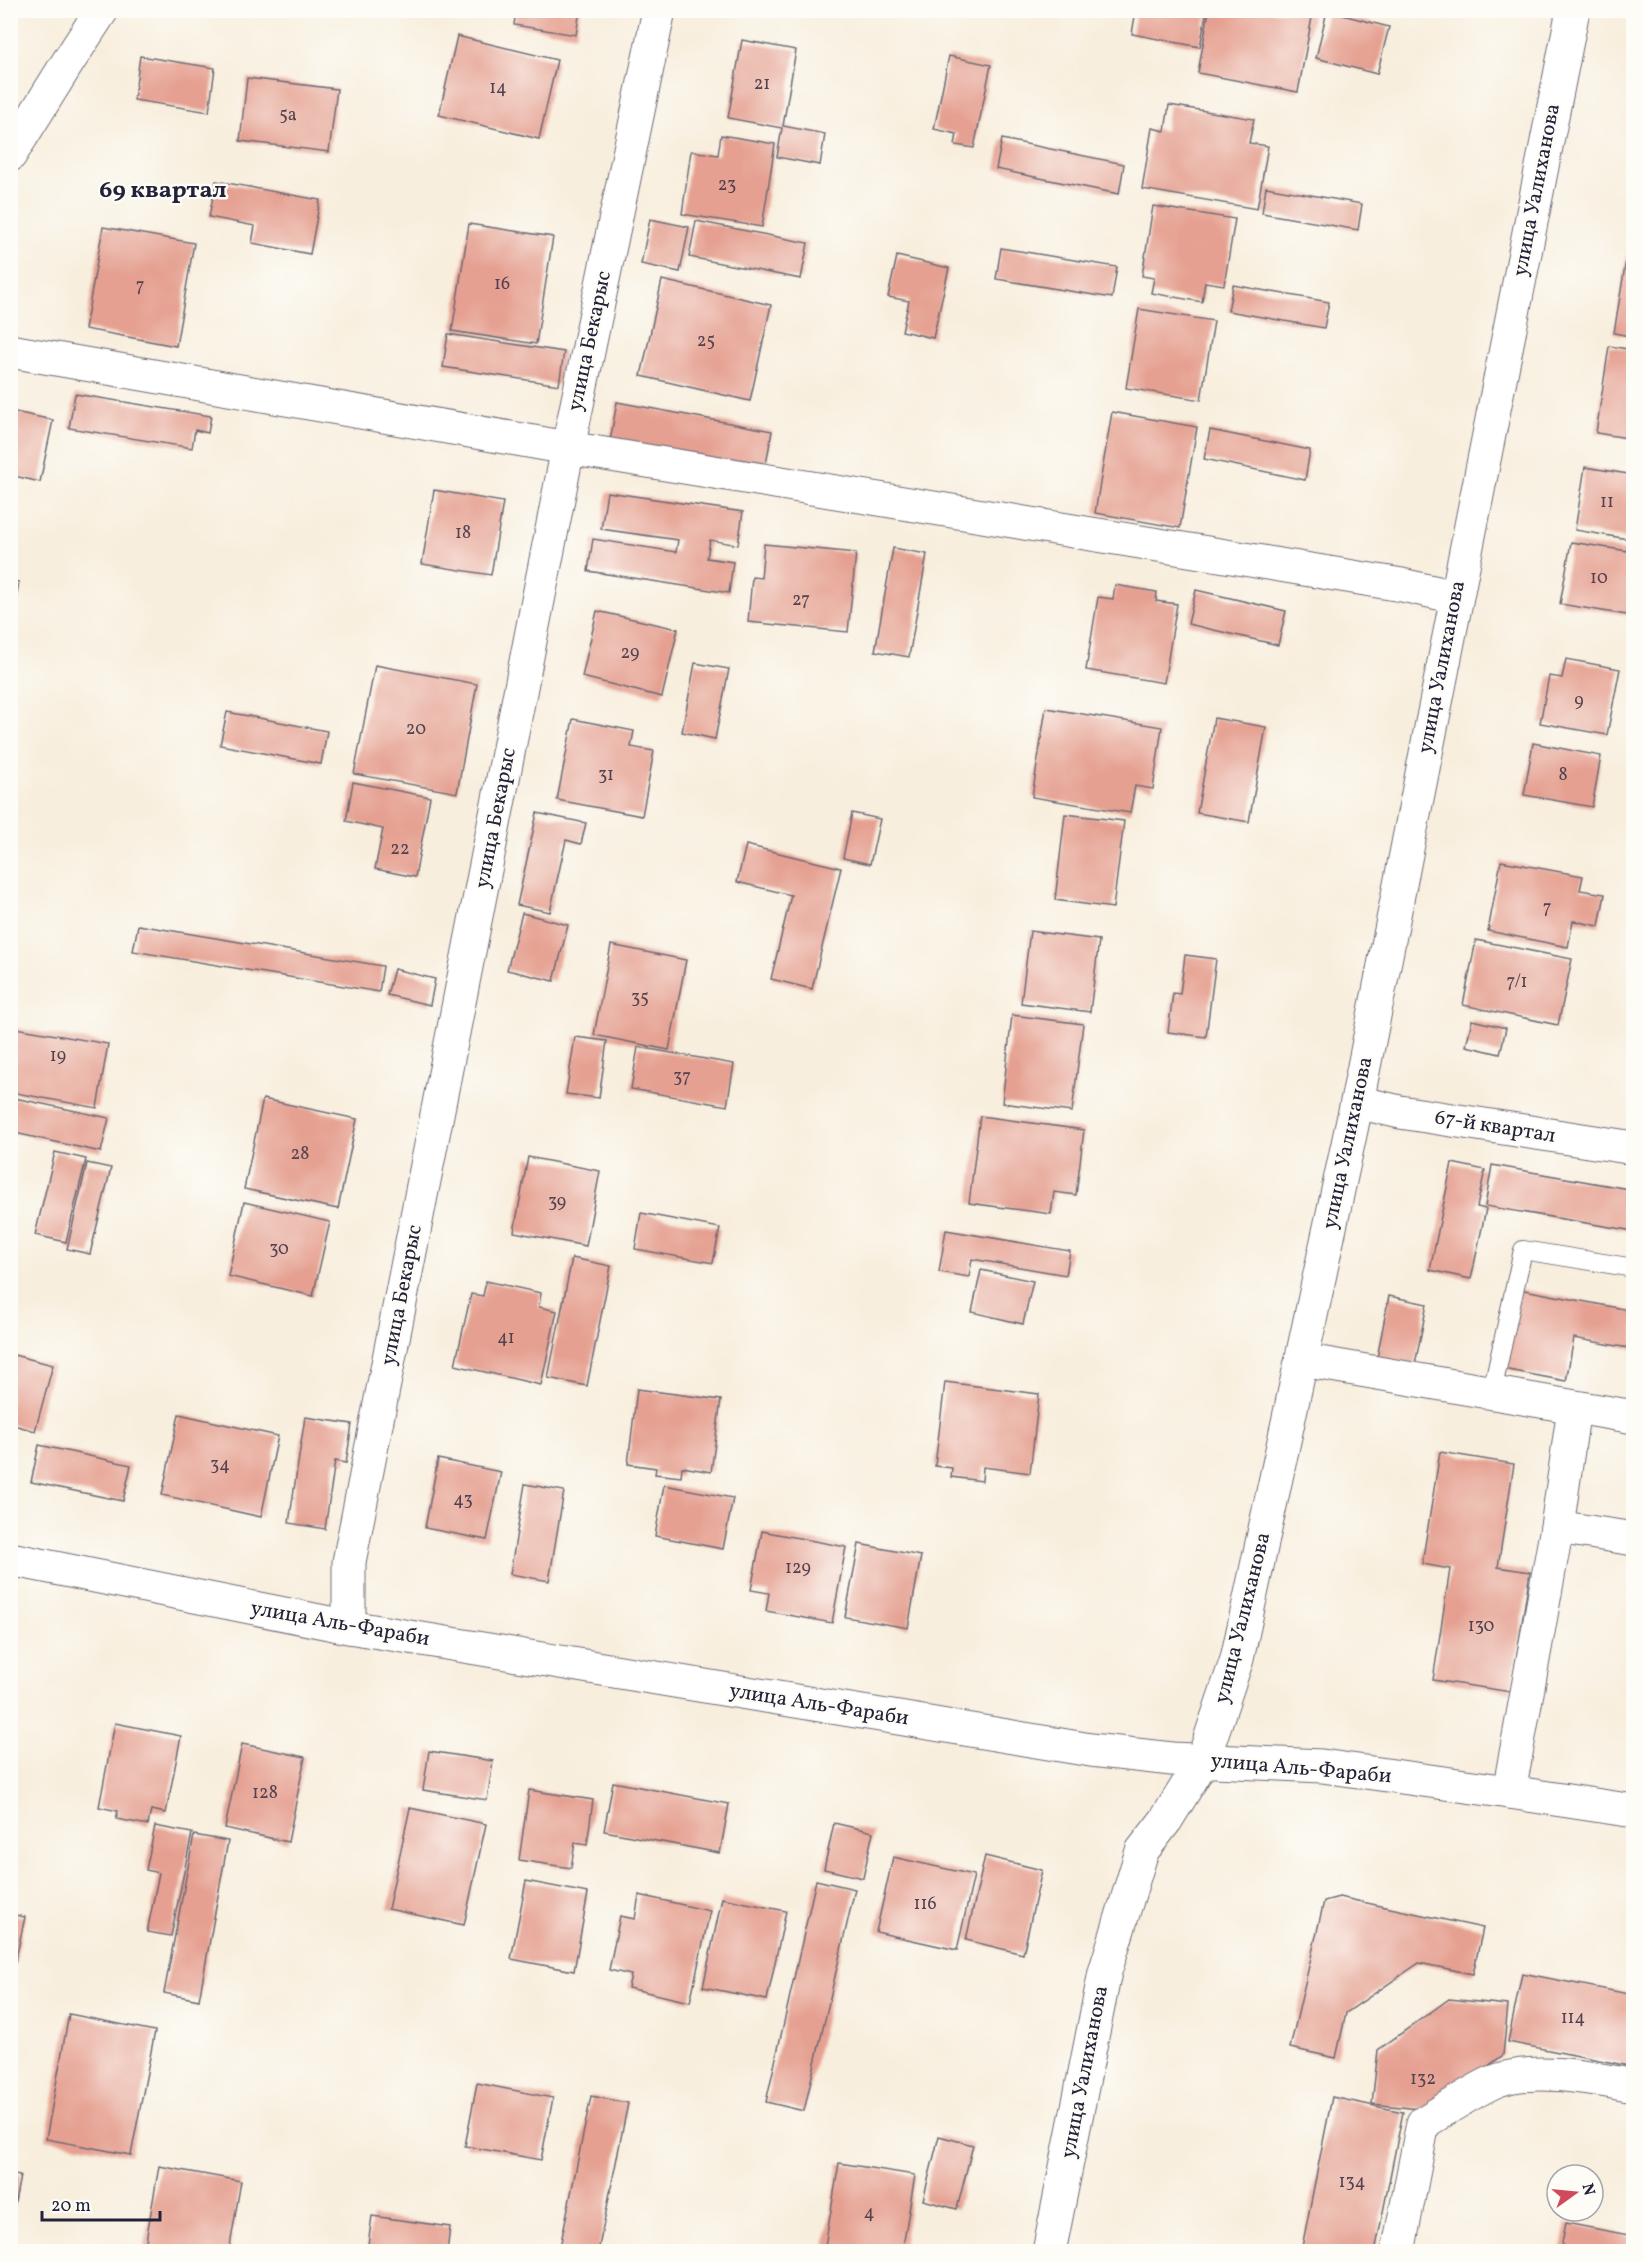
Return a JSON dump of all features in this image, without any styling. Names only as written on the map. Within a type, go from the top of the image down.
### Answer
[{"type":"street","points":[[10,155],[102,10]]},
{"type":"street","name":"улица Бекарыс","points":[[349,1627],[349,1562],[568,448],[658,10]]},
{"type":"street","name":"улица Уалиханова","points":[[1048,2252],[1105,1971],[1142,1851],[1166,1820],[1203,1760],[1237,1659],[1357,1102],[1573,10]]},
{"type":"street","points":[[10,351],[568,448],[1402,585],[1456,597]]},
{"type":"street","name":"67-й квартал","points":[[1357,1102],[1400,1112],[1634,1148]]},
{"type":"street","points":[[1302,1360],[1634,1417]]},
{"type":"street","points":[[1509,1792],[1557,1527],[1574,1408]]},
{"type":"street","points":[[1557,1527],[1634,1539]]},
{"type":"street","name":"улица Аль-Фараби","points":[[10,1559],[349,1627],[1091,1750],[1172,1759],[1322,1766],[1634,1811]]},
{"type":"street","points":[[1398,2252],[1423,2123],[1492,2083],[1515,2075],[1539,2073],[1634,2086]]},
{"type":"lane","points":[[1492,1392],[1523,1250],[1634,1268]]},
{"type":"building","points":[[516,10],[580,10],[576,35],[514,25]]},
{"type":"building","points":[[1136,10],[1207,10],[1200,47],[1132,34]]},
{"type":"building","points":[[1209,10],[1313,12],[1298,92],[1198,73]]},
{"type":"building","points":[[1327,11],[1389,27],[1377,74],[1316,58]]},
{"type":"building","points":[[457,36],[557,60],[539,139],[439,115]]},
{"type":"building","points":[[742,40],[796,50],[783,126],[825,134],[820,165],[777,157],[782,128],[728,118]]},
{"type":"building","points":[[140,56],[215,68],[209,112],[134,100]]},
{"type":"building","points":[[949,56],[991,65],[974,148],[955,145],[957,134],[934,129]]},
{"type":"building","points":[[247,78],[337,89],[329,152],[240,141]]},
{"type":"building","points":[[1169,105],[1254,119],[1249,143],[1268,146],[1257,209],[1142,189],[1152,128],[1165,131]]},
{"type":"building","points":[[721,135],[775,144],[762,227],[682,214],[691,151],[718,155]]},
{"type":"building","points":[[1002,139],[1124,164],[1119,194],[996,169]]},
{"type":"building","points":[[216,181],[320,200],[310,254],[252,243],[255,226],[209,217]]},
{"type":"building","points":[[1266,187],[1362,204],[1358,230],[1262,213]]},
{"type":"building","points":[[1153,206],[1235,219],[1224,285],[1205,282],[1202,302],[1151,293],[1154,278],[1142,276]]},
{"type":"building","points":[[650,219],[689,227],[680,272],[641,264]]},
{"type":"building","points":[[696,221],[808,243],[801,279],[689,257]]},
{"type":"building","points":[[469,224],[553,237],[536,344],[452,331]]},
{"type":"building","points":[[103,227],[194,243],[176,346],[85,329]]},
{"type":"building","points":[[1001,248],[1117,267],[1112,298],[996,279]]},
{"type":"building","points":[[1627,254],[1634,256],[1634,337],[1614,333]]},
{"type":"building","points":[[897,256],[949,268],[933,338],[902,331],[909,301],[888,297]]},
{"type":"building","points":[[662,280],[771,305],[750,401],[641,376]]},
{"type":"building","points":[[1233,285],[1329,302],[1324,328],[1228,311]]},
{"type":"building","points":[[1139,309],[1214,321],[1201,400],[1126,388]]},
{"type":"building","points":[[448,334],[564,352],[559,385],[443,367]]},
{"type":"building","points":[[1609,346],[1634,350],[1634,439],[1596,433]]},
{"type":"building","points":[[75,394],[211,416],[208,433],[195,430],[192,448],[69,428]]},
{"type":"building","points":[[617,402],[772,431],[765,470],[610,441]]},
{"type":"building","points":[[10,411],[53,420],[40,482],[10,475]]},
{"type":"building","points":[[1112,412],[1197,427],[1180,528],[1095,513]]},
{"type":"building","points":[[1210,430],[1310,450],[1305,480],[1204,459]]},
{"type":"building","points":[[1585,467],[1634,475],[1634,540],[1575,530]]},
{"type":"building","points":[[434,490],[503,502],[491,575],[422,564]]},
{"type":"building","points":[[607,492],[743,512],[738,545],[710,540],[707,558],[733,562],[729,593],[588,571],[593,539],[676,552],[678,540],[601,529]]},
{"type":"building","points":[[1571,542],[1634,552],[1633,616],[1560,604]]},
{"type":"building","points":[[764,544],[856,553],[848,632],[748,622],[752,577],[761,578]]},
{"type":"building","points":[[893,548],[927,554],[909,657],[875,651]]},
{"type":"building","points":[[10,581],[19,582],[12,623],[10,623]]},
{"type":"building","points":[[1115,585],[1157,592],[1156,601],[1177,604],[1164,683],[1086,670],[1098,597],[1113,599]]},
{"type":"building","points":[[1196,590],[1286,611],[1278,645],[1188,624]]},
{"type":"building","points":[[597,611],[678,629],[662,697],[582,677]]},
{"type":"building","points":[[1566,659],[1620,669],[1607,735],[1540,723],[1549,676],[1562,678]]},
{"type":"building","points":[[695,663],[729,669],[715,739],[682,732]]},
{"type":"building","points":[[375,665],[477,684],[457,793],[354,774]]},
{"type":"building","points":[[1046,708],[1162,727],[1153,789],[1135,786],[1130,813],[1032,797]]},
{"type":"building","points":[[227,712],[327,731],[321,764],[220,745]]},
{"type":"building","points":[[1214,718],[1266,727],[1249,822],[1197,813]]},
{"type":"building","points":[[573,719],[634,731],[631,747],[654,751],[642,816],[557,800]]},
{"type":"building","points":[[1533,743],[1601,756],[1592,807],[1524,795]]},
{"type":"building","points":[[353,782],[430,797],[415,877],[375,869],[383,829],[346,821]]},
{"type":"building","points":[[537,813],[586,823],[581,844],[566,840],[550,912],[517,905]]},
{"type":"building","points":[[852,813],[880,819],[870,864],[843,858]]},
{"type":"building","points":[[1065,814],[1124,821],[1113,908],[1055,900]]},
{"type":"building","points":[[746,845],[841,868],[812,989],[771,979],[791,895],[737,882]]},
{"type":"building","points":[[1501,861],[1583,876],[1580,890],[1605,894],[1599,926],[1573,921],[1568,947],[1488,931]]},
{"type":"building","points":[[522,913],[568,925],[554,981],[507,970]]},
{"type":"building","points":[[138,925],[383,966],[379,992],[133,951]]},
{"type":"building","points":[[1030,931],[1099,940],[1090,1012],[1021,1003]]},
{"type":"building","points":[[1476,940],[1572,959],[1558,1025],[1463,1005]]},
{"type":"building","points":[[611,945],[686,960],[669,1050],[594,1035]]},
{"type":"building","points":[[1185,955],[1216,959],[1206,1037],[1168,1032],[1173,993],[1180,994]]},
{"type":"building","points":[[394,969],[435,979],[430,1005],[387,995]]},
{"type":"building","points":[[1012,1015],[1083,1024],[1072,1112],[1002,1103]]},
{"type":"building","points":[[1472,1020],[1506,1028],[1500,1054],[1466,1046]]},
{"type":"building","points":[[10,1027],[108,1044],[97,1108],[10,1092]]},
{"type":"building","points":[[575,1037],[607,1041],[599,1098],[566,1094]]},
{"type":"building","points":[[638,1047],[734,1064],[727,1106],[631,1089]]},
{"type":"building","points":[[10,1097],[109,1118],[101,1152],[10,1132]]},
{"type":"building","points":[[263,1099],[357,1119],[338,1209],[244,1189]]},
{"type":"building","points":[[980,1116],[1084,1130],[1076,1195],[1054,1192],[1051,1214],[969,1203]]},
{"type":"building","points":[[55,1152],[86,1159],[66,1242],[35,1235]]},
{"type":"building","points":[[528,1157],[600,1171],[586,1246],[514,1232]]},
{"type":"building","points":[[87,1163],[111,1168],[90,1254],[67,1249]]},
{"type":"building","points":[[1452,1163],[1485,1170],[1477,1207],[1486,1209],[1471,1279],[1430,1270]]},
{"type":"building","points":[[1492,1165],[1634,1190],[1634,1231],[1485,1206]]},
{"type":"building","points":[[244,1202],[330,1222],[313,1296],[228,1276]]},
{"type":"building","points":[[641,1213],[720,1228],[713,1263],[635,1249]]},
{"type":"building","points":[[946,1230],[1070,1251],[1066,1275],[972,1259],[969,1277],[939,1272]]},
{"type":"building","points":[[572,1258],[611,1266],[587,1386],[548,1378]]},
{"type":"building","points":[[981,1270],[1033,1281],[1023,1324],[972,1312]]},
{"type":"building","points":[[486,1281],[541,1293],[539,1307],[557,1311],[541,1385],[455,1365],[471,1294],[483,1296]]},
{"type":"building","points":[[1519,1289],[1634,1311],[1634,1349],[1574,1338],[1566,1381],[1503,1369]]},
{"type":"building","points":[[1389,1296],[1427,1304],[1414,1370],[1376,1363]]},
{"type":"building","points":[[10,1354],[53,1365],[35,1431],[10,1424]]},
{"type":"building","points":[[945,1382],[1039,1394],[1030,1473],[983,1467],[982,1481],[951,1477],[952,1468],[935,1466]]},
{"type":"building","points":[[637,1389],[721,1400],[711,1472],[682,1467],[681,1477],[655,1474],[656,1468],[628,1464]]},
{"type":"building","points":[[179,1414],[278,1436],[261,1517],[162,1495]]},
{"type":"building","points":[[305,1417],[352,1424],[346,1463],[335,1461],[325,1529],[289,1523]]},
{"type":"building","points":[[39,1445],[131,1465],[123,1501],[31,1482]]},
{"type":"building","points":[[1440,1452],[1514,1464],[1498,1567],[1530,1572],[1511,1692],[1433,1680],[1450,1569],[1422,1564]]},
{"type":"building","points":[[438,1459],[501,1472],[487,1540],[425,1528]]},
{"type":"building","points":[[525,1484],[564,1491],[549,1581],[510,1574]]},
{"type":"building","points":[[664,1485],[733,1498],[723,1549],[655,1536]]},
{"type":"building","points":[[762,1531],[846,1547],[832,1623],[766,1611],[769,1593],[751,1590]]},
{"type":"building","points":[[859,1544],[921,1556],[908,1628],[845,1617]]},
{"type":"building","points":[[115,1723],[181,1736],[166,1813],[151,1810],[148,1825],[116,1819],[118,1811],[99,1807]]},
{"type":"building","points":[[242,1744],[305,1757],[288,1842],[225,1828]]},
{"type":"building","points":[[429,1751],[493,1761],[487,1800],[423,1790]]},
{"type":"building","points":[[613,1782],[729,1804],[720,1853],[604,1831]]},
{"type":"building","points":[[529,1790],[593,1800],[587,1845],[575,1843],[571,1868],[519,1860]]},
{"type":"building","points":[[410,1808],[486,1824],[464,1925],[388,1909]]},
{"type":"building","points":[[834,1823],[873,1832],[863,1878],[824,1869]]},
{"type":"building","points":[[155,1826],[192,1833],[171,1936],[147,1932],[159,1873],[146,1870]]},
{"type":"building","points":[[194,1835],[228,1841],[199,2000],[164,1993]]},
{"type":"building","points":[[985,1856],[1042,1870],[1023,1954],[966,1940]]},
{"type":"building","points":[[893,1857],[974,1875],[957,1950],[876,1932]]},
{"type":"building","points":[[816,1880],[855,1889],[804,2111],[766,2102]]},
{"type":"building","points":[[526,1881],[588,1893],[574,1971],[511,1959]]},
{"type":"building","points":[[639,1895],[710,1911],[690,2002],[628,1988],[631,1975],[609,1970],[620,1916],[635,1919]]},
{"type":"building","points":[[1339,1897],[1483,1928],[1473,1974],[1419,1963],[1346,2013],[1336,2058],[1290,2048],[1324,1901]]},
{"type":"building","points":[[722,1898],[786,1911],[767,2000],[703,1987]]},
{"type":"building","points":[[10,1914],[25,1917],[15,1963],[10,1962]]},
{"type":"building","points":[[1522,1973],[1634,1995],[1634,2067],[1508,2042]]},
{"type":"building","points":[[1449,1999],[1508,2005],[1503,2055],[1429,2110],[1372,2104],[1378,2050]]},
{"type":"building","points":[[69,2014],[155,2031],[131,2155],[46,2139]]},
{"type":"building","points":[[477,2083],[553,2098],[541,2160],[465,2146]]},
{"type":"building","points":[[591,2096],[628,2103],[598,2252],[559,2252]]},
{"type":"building","points":[[1332,2097],[1403,2112],[1375,2252],[1301,2252]]},
{"type":"building","points":[[939,2136],[973,2145],[957,2209],[923,2200]]},
{"type":"building","points":[[839,2163],[915,2175],[902,2252],[824,2252]]},
{"type":"building","points":[[159,2166],[241,2181],[229,2252],[144,2252]]},
{"type":"building","points":[[10,2174],[20,2176],[12,2218],[10,2218]]},
{"type":"building","points":[[372,2216],[450,2227],[447,2252],[367,2252]]},
{"type":"building","points":[[1566,2223],[1634,2236],[1634,2252],[1560,2252]]},
{"type":"district","name":"69 квартал","points":[[163,191]]}]
